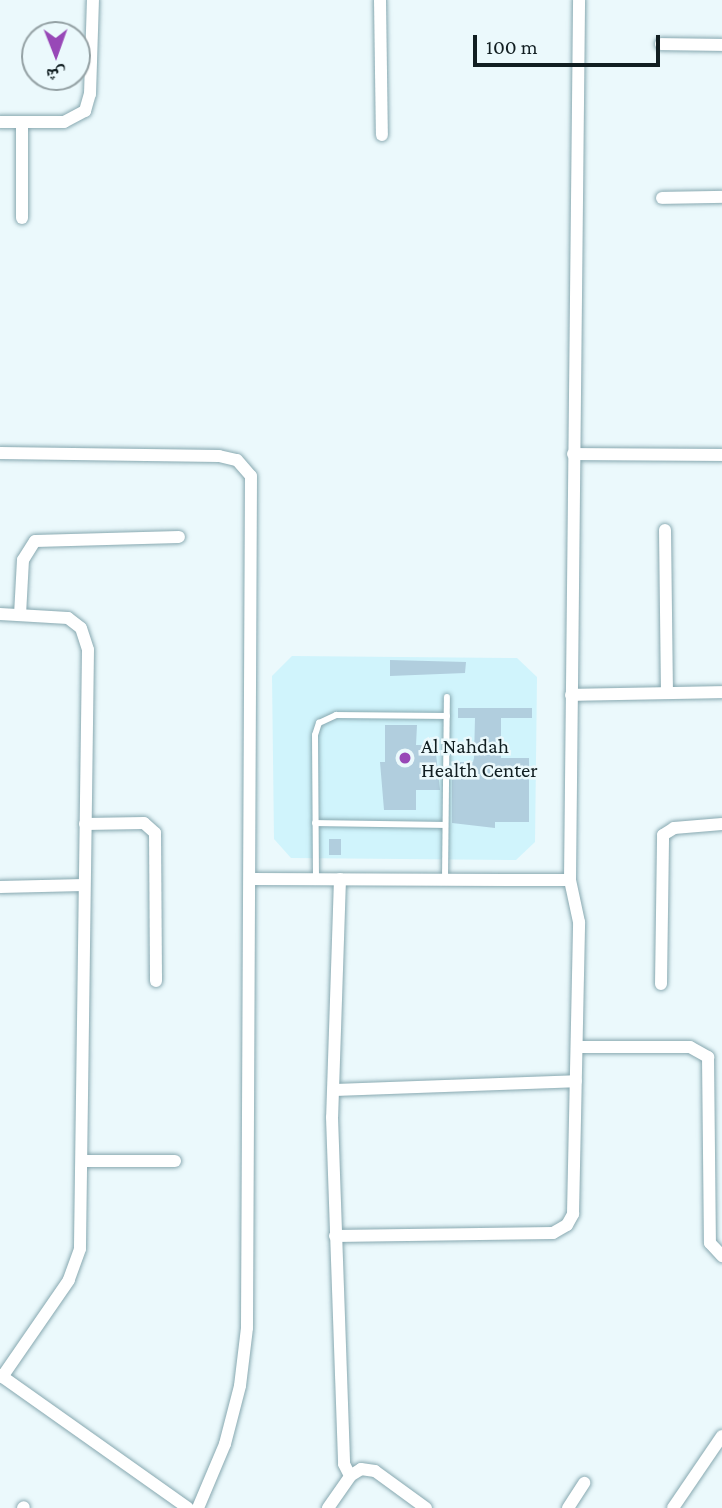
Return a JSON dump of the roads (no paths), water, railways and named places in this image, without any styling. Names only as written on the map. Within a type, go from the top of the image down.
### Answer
[{"type":"street","points":[[0,122],[74,121],[85,111],[90,94],[93,0]]},
{"type":"street","points":[[380,0],[382,135]]},
{"type":"street","points":[[335,1236],[553,1233],[567,1225],[573,1214],[579,922],[570,880],[579,0]]},
{"type":"street","points":[[662,44],[722,45]]},
{"type":"street","points":[[22,122],[22,218]]},
{"type":"street","points":[[662,198],[722,197]]},
{"type":"street","points":[[0,453],[219,456],[237,460],[251,476],[246,1337],[225,1444],[198,1508]]},
{"type":"street","points":[[573,454],[722,455]]},
{"type":"street","points":[[665,530],[667,692]]},
{"type":"street","points":[[20,615],[23,559],[34,541],[179,537]]},
{"type":"street","points":[[0,614],[68,618],[86,638],[83,1161],[78,1263],[1,1376],[188,1508]]},
{"type":"street","points":[[571,695],[722,692]]},
{"type":"street","points":[[85,824],[144,824],[155,833],[156,981]]},
{"type":"street","points":[[661,984],[663,835],[674,828],[722,824]]},
{"type":"street","points":[[250,879],[570,880]]},
{"type":"street","points":[[340,879],[334,1090],[335,1236],[344,1464],[351,1476]]},
{"type":"street","points":[[0,887],[84,885]]},
{"type":"street","points":[[578,1047],[690,1046],[708,1057],[710,1244],[722,1256]]},
{"type":"street","points":[[334,1090],[576,1081]]},
{"type":"street","points":[[83,1161],[175,1161]]},
{"type":"street","points":[[673,1508],[716,1457],[722,1436]]},
{"type":"street","points":[[328,1508],[351,1476],[361,1469],[375,1471],[426,1508]]},
{"type":"street","points":[[568,1508],[584,1483]]},
{"type":"lane","points":[[444,879],[447,697]]},
{"type":"lane","points":[[316,879],[315,735],[324,718],[447,716]]},
{"type":"lane","points":[[315,823],[445,825]]},
{"type":"place","name":"Al Nahdah Health Center","points":[[405,758]]}]
